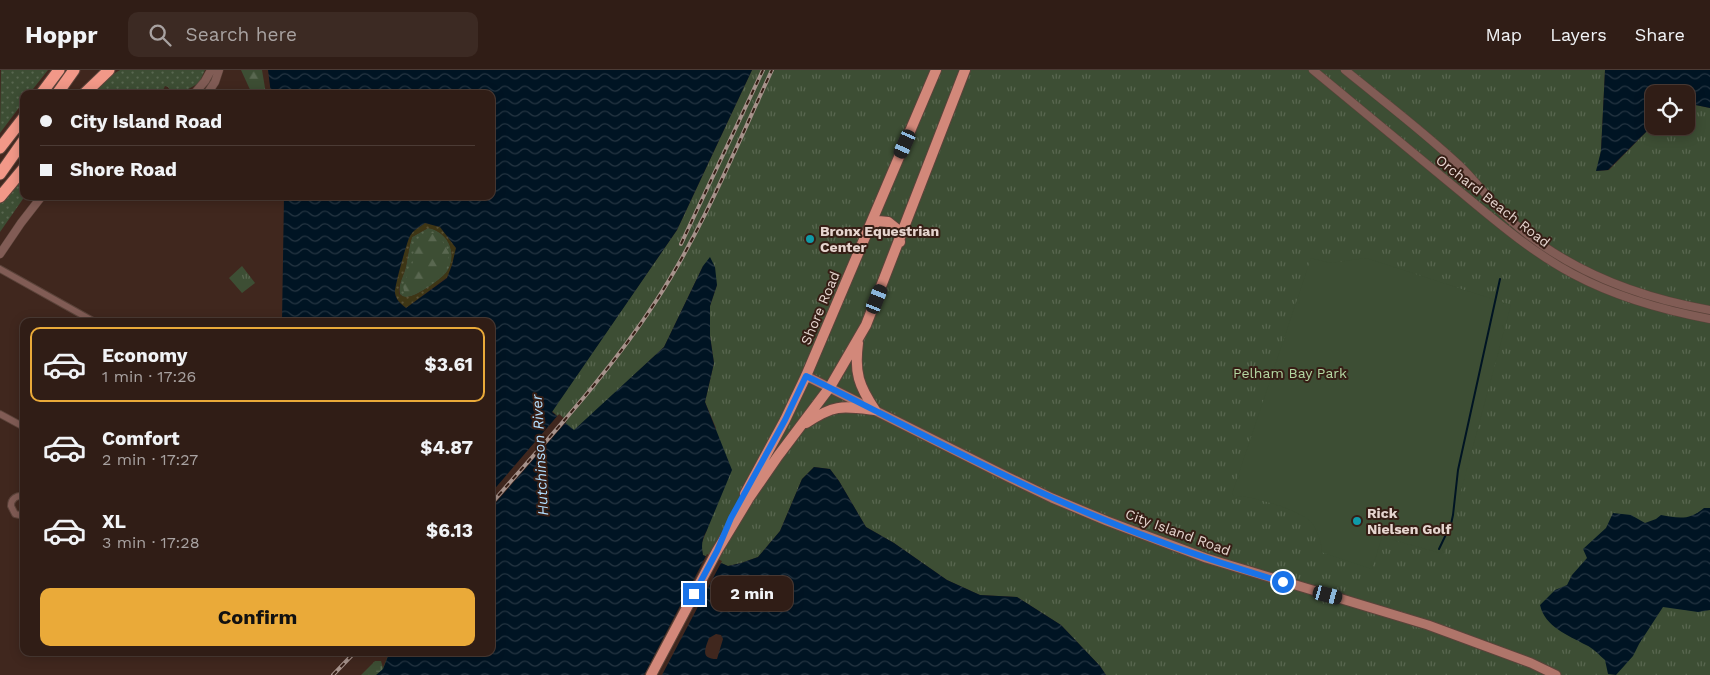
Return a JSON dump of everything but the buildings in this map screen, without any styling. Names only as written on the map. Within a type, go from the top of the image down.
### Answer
[{"type":"highway","points":[[44,90],[59,70]]},
{"type":"highway","points":[[60,90],[74,70]]},
{"type":"highway","points":[[88,90],[109,70]]},
{"type":"highway","points":[[0,148],[20,122]]},
{"type":"highway","points":[[0,174],[20,146]]},
{"type":"highway","points":[[0,198],[20,173]]},
{"type":"main road","name":"Shore Road","points":[[717,551],[731,518],[781,428],[806,376],[936,70]]},
{"type":"main road","name":"Shore Road","points":[[652,675],[717,551],[763,476],[830,387],[859,338],[899,243],[965,70]]},
{"type":"main road","points":[[868,230],[878,221],[888,222],[898,230],[900,236],[899,243]]},
{"type":"main road","points":[[859,338],[857,360],[859,381],[862,390],[875,410]]},
{"type":"main road","name":"City Island Road","points":[[806,376],[1043,494],[1107,521],[1215,562],[1428,624],[1531,663],[1556,675]]},
{"type":"main road","points":[[801,426],[830,408],[851,407],[875,410]]},
{"type":"street","points":[[198,90],[206,81],[211,70]]},
{"type":"street","points":[[210,90],[220,70]]},
{"type":"street","name":"Orchard Beach Road","points":[[1312,70],[1499,224],[1548,259],[1586,281],[1625,297],[1668,310],[1710,319]]},
{"type":"street","name":"Orchard Beach Road","points":[[1345,70],[1449,156],[1506,216],[1551,251],[1591,273],[1627,288],[1660,299],[1710,310]]},
{"type":"street","points":[[0,254],[33,200]]},
{"type":"street","points":[[21,222],[39,200]]},
{"type":"street","points":[[0,269],[88,318]]},
{"type":"street","points":[[0,414],[20,425]]},
{"type":"street","points":[[20,496],[14,498],[10,506],[14,514],[20,515]]},
{"type":"green space","points":[[1,70],[48,70],[32,90],[20,90],[20,106],[0,133]]},
{"type":"green space","points":[[120,70],[205,70],[199,83],[187,90],[170,90],[165,86],[163,90],[95,90],[110,76]]},
{"type":"green space","points":[[241,70],[262,70],[265,90],[250,90]]},
{"type":"green space","name":"Pelham Bay Park","points":[[752,70],[1605,70],[1601,151],[1597,171],[1609,170],[1645,133],[1645,135],[1695,135],[1695,105],[1710,108],[1710,675],[1106,675],[1100,666],[1061,625],[1017,597],[980,595],[947,580],[894,543],[866,527],[830,469],[814,467],[802,479],[780,531],[758,557],[728,566],[703,555],[701,545],[707,530],[716,428],[705,402],[714,363],[710,336],[710,306],[717,285],[703,266],[664,347],[574,431],[552,411],[677,230]]},
{"type":"green space","points":[[20,178],[20,200],[22,200],[0,232],[0,203]]},
{"type":"green space","points":[[428,228],[441,233],[449,243],[452,256],[451,263],[441,278],[429,287],[416,294],[403,297],[400,294],[400,286],[412,237]]},
{"type":"green space","points":[[432,233],[439,235],[449,253],[447,267],[437,280],[424,286],[414,294],[405,295],[403,286],[413,262],[414,249],[422,239]]},
{"type":"green space","points":[[1311,258],[1330,263],[1366,258],[1511,305],[1444,554],[1382,537],[1372,569],[1321,552],[1318,533],[1307,518],[1278,505],[1256,499],[1239,496],[1235,499],[1232,494]]},
{"type":"green space","points":[[242,266],[255,283],[242,293],[229,278]]},
{"type":"green space","points":[[388,656],[398,656],[429,675],[361,675],[375,661],[381,661],[383,668]]},
{"type":"sand","points":[[425,223],[440,227],[456,248],[447,277],[406,308],[396,297],[397,282],[410,235]],"holes":[[[428,228],[441,233],[449,243],[452,256],[448,270],[441,278],[422,291],[410,296],[402,296],[399,294],[399,286],[405,270],[412,237]]]},
{"type":"water","name":"Hutchinson River","points":[[268,70],[752,70],[677,230],[552,412],[574,430],[664,347],[703,266],[710,257],[715,267],[717,285],[710,306],[710,336],[714,363],[705,402],[732,470],[704,536],[702,545],[703,555],[728,566],[758,557],[780,531],[802,479],[814,467],[830,469],[866,527],[894,543],[947,580],[980,595],[1017,597],[1061,625],[1100,666],[1106,675],[376,675],[383,669],[388,656],[495,656],[495,318],[282,318],[284,200],[495,200],[495,90],[270,90]],"holes":[[[425,223],[440,227],[456,248],[447,278],[406,308],[396,298],[395,293],[410,236]],[[716,634],[721,635],[723,639],[717,659],[712,659],[705,653],[706,646],[709,638]]]},
{"type":"water","points":[[1605,70],[1710,70],[1710,108],[1695,105],[1695,85],[1645,85],[1645,133],[1608,170],[1596,171],[1601,151]]},
{"type":"water","points":[[1704,508],[1710,508],[1710,610],[1698,612],[1663,607],[1633,656],[1616,675],[1608,674],[1605,660],[1594,650],[1558,630],[1547,619],[1540,605],[1555,590],[1567,585],[1572,575],[1587,558],[1583,549],[1606,528],[1613,513],[1631,515],[1645,523],[1661,515],[1678,518],[1688,517]]},
{"type":"pier","points":[[559,414],[567,421],[495,503],[495,488]]},
{"type":"pier","points":[[707,554],[722,561],[662,675],[644,675]]},
{"type":"waterway","points":[[1439,549],[1451,524],[1458,470],[1500,279]]},
{"type":"railway","points":[[681,244],[763,70]]},
{"type":"railway","points":[[495,499],[598,380],[656,301],[704,217],[772,70]]},
{"type":"railway","points":[[333,675],[351,656]]},
{"type":"place","name":"Bronx Equestrian Center","points":[[810,239]]},
{"type":"place","name":"Rick Nielsen Golf","points":[[1357,521]]},
{"type":"route","points":[[694,594],[717,551],[731,518],[773,443],[806,376],[1052,498],[1206,558],[1252,574],[1283,582]]}]
